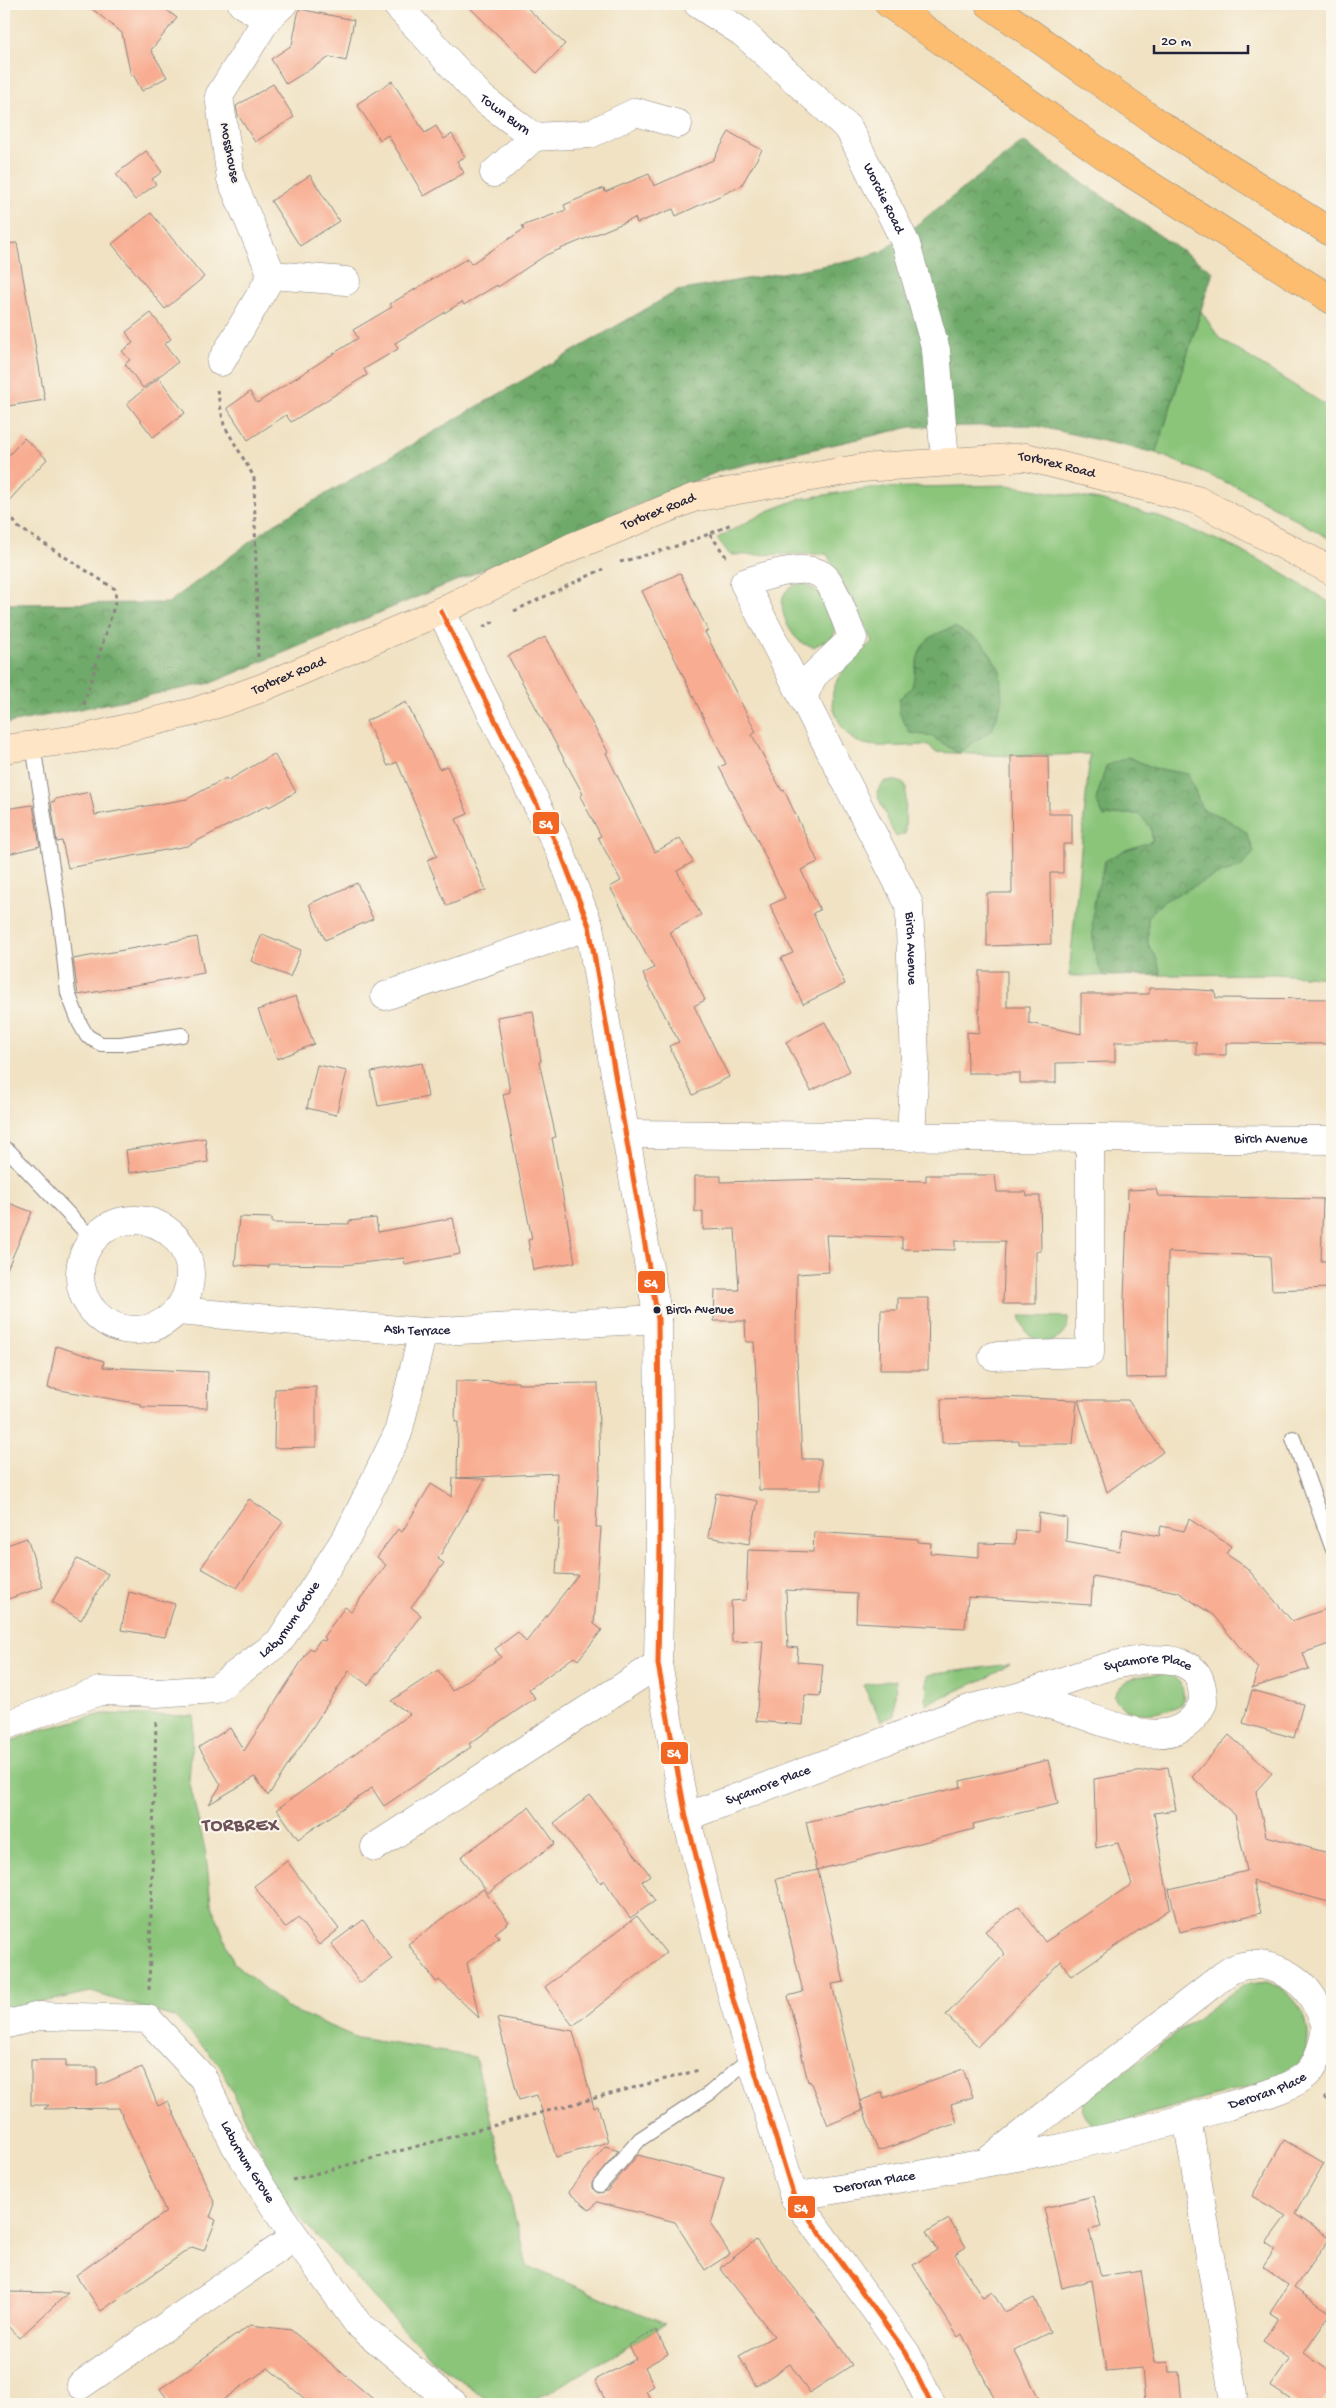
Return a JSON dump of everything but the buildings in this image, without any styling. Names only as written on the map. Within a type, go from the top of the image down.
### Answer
[{"type":"highway","points":[[889,4],[1118,164],[1332,300]]},
{"type":"highway","points":[[989,4],[1159,124],[1332,233]]},
{"type":"street","points":[[242,4],[275,12]]},
{"type":"street","name":"Town Burn","points":[[396,4],[482,98],[534,137],[590,134],[636,112],[678,124]]},
{"type":"street","name":"Wordie Road","points":[[698,4],[744,33],[849,129],[906,244],[936,350],[946,461]]},
{"type":"street","name":"Mosshouse","points":[[272,274],[231,179],[219,96],[275,12]]},
{"type":"street","points":[[494,173],[534,137]]},
{"type":"street","points":[[221,362],[272,274],[346,281]]},
{"type":"street","name":"Torbrex Road","points":[[4,749],[73,739],[197,711],[258,689],[441,611],[572,547],[693,498],[862,468],[1026,457],[1197,500],[1332,571]]},
{"type":"street","name":"Birch Avenue","points":[[803,698],[813,676],[854,638],[827,580],[809,571],[778,571],[744,583],[803,698],[909,904],[915,1060],[911,1137]]},
{"type":"street","points":[[441,611],[560,851],[589,926],[658,1319],[658,1664],[686,1817],[734,2003],[794,2197],[906,2354],[931,2404]]},
{"type":"street","points":[[385,996],[589,926]]},
{"type":"street","name":"Birch Avenue","points":[[624,1134],[1332,1140]]},
{"type":"street","points":[[993,1356],[1090,1353],[1090,1138]]},
{"type":"street","points":[[139,1220],[156,1224],[171,1233],[182,1246],[189,1262],[190,1279],[186,1296],[177,1311],[166,1321],[151,1328],[136,1330],[120,1328],[106,1322],[94,1312],[86,1299],[81,1284],[81,1269],[85,1254],[93,1240],[106,1229],[122,1222],[139,1220]]},
{"type":"street","name":"Ash Terrace","points":[[177,1311],[423,1332],[658,1319]]},
{"type":"street","name":"Laburnum Grove","points":[[4,1726],[100,1691],[157,1693],[216,1689],[279,1642],[349,1534],[398,1433],[423,1332]]},
{"type":"street","name":"Sycamore Place","points":[[686,1817],[972,1708],[1020,1697],[1078,1674],[1134,1662],[1165,1659],[1192,1669],[1199,1679],[1203,1703],[1191,1721],[1180,1728],[1153,1734],[1132,1732],[1078,1713],[1020,1697]]},
{"type":"street","points":[[375,1847],[658,1664]]},
{"type":"street","name":"Deroran Place","points":[[794,2197],[985,2163],[1187,2118],[1285,2087],[1308,2073],[1322,2048],[1325,2024],[1312,1996],[1294,1978],[1266,1965],[1236,1968],[1211,1985],[985,2163]]},
{"type":"street","points":[[4,2026],[39,2016],[148,2019]]},
{"type":"street","name":"Laburnum Grove","points":[[148,2019],[203,2078],[236,2145],[263,2188],[295,2237],[358,2324],[454,2404]]},
{"type":"street","points":[[1187,2118],[1233,2395]]},
{"type":"street","points":[[81,2385],[295,2237]]},
{"type":"lane","points":[[33,745],[59,912],[68,993],[80,1024],[87,1036],[100,1044],[121,1044],[182,1035]]},
{"type":"lane","points":[[4,1148],[10,1152],[93,1240]]},
{"type":"lane","points":[[1293,1438],[1332,1547]]},
{"type":"lane","points":[[600,2185],[640,2140],[710,2093],[750,2057]]},
{"type":"path","points":[[221,362],[216,392],[224,425],[254,477],[258,689]]},
{"type":"path","points":[[4,507],[18,527],[115,589],[116,600],[73,739]]},
{"type":"path","points":[[615,563],[692,540],[737,521]]},
{"type":"path","points":[[512,613],[607,568]]},
{"type":"path","points":[[456,640],[503,617]]},
{"type":"path","points":[[148,2019],[157,1693]]},
{"type":"path","points":[[263,2188],[703,2069]]},
{"type":"green space","points":[[1023,142],[1213,272],[1156,453],[1032,425],[911,427],[722,470],[211,683],[4,724],[4,604],[168,603],[274,524],[677,291],[851,261],[883,251]]},
{"type":"green space","points":[[1201,311],[1220,339],[1332,409],[1332,540],[1242,489],[1156,453]]},
{"type":"green space","points":[[1007,485],[1099,500],[1154,515],[1227,544],[1269,565],[1332,604],[1332,978],[1276,974],[1069,976],[1090,754],[1011,756],[935,752],[929,745],[882,746],[863,744],[856,741],[844,730],[834,708],[833,696],[835,686],[846,666],[873,641],[827,554],[730,555],[717,538],[768,511],[799,499],[870,488]]},
{"type":"green space","points":[[803,583],[820,593],[836,629],[833,637],[813,647],[803,644],[797,639],[784,618],[782,602],[784,595],[788,589]]},
{"type":"green space","points":[[955,627],[983,643],[1000,670],[1002,701],[992,730],[958,753],[931,736],[910,733],[899,712],[899,699],[912,687],[922,648],[933,636]]},
{"type":"green space","points":[[1128,757],[1154,768],[1188,774],[1202,809],[1225,818],[1246,832],[1254,852],[1240,868],[1216,875],[1164,901],[1148,916],[1148,944],[1157,959],[1161,975],[1105,976],[1100,969],[1094,950],[1092,929],[1094,908],[1105,861],[1123,851],[1152,841],[1151,828],[1139,814],[1121,814],[1104,817],[1096,800],[1106,766]]},
{"type":"green space","points":[[885,781],[897,781],[905,784],[906,788],[905,834],[896,837],[878,797],[877,791]]},
{"type":"green space","points":[[1020,1316],[1068,1317],[1068,1325],[1063,1334],[1054,1340],[1038,1341],[1027,1333]]},
{"type":"green space","points":[[1010,1664],[989,1677],[926,1704],[927,1675]]},
{"type":"green space","points":[[1167,1674],[1179,1682],[1183,1690],[1182,1704],[1174,1708],[1155,1713],[1135,1712],[1119,1704],[1114,1696],[1123,1683],[1136,1677]]},
{"type":"green space","points":[[896,1680],[894,1716],[881,1721],[863,1685]]},
{"type":"green space","points":[[103,1714],[194,1716],[189,1780],[206,1854],[211,1903],[234,1963],[287,2008],[358,2038],[475,2057],[527,2266],[665,2324],[529,2404],[493,2404],[433,2361],[285,2202],[219,2064],[176,2018],[91,1992],[4,2010],[4,1744],[40,1730]]},
{"type":"green space","points":[[1267,1982],[1281,1988],[1290,1995],[1303,2013],[1307,2024],[1307,2046],[1303,2057],[1297,2066],[1282,2078],[1102,2126],[1092,2124],[1086,2118],[1082,2111],[1084,2101],[1230,1994],[1247,1984]]},
{"type":"transit line","name":"54","points":[[441,611],[560,851],[589,926],[658,1319],[660,1546],[658,1664],[686,1817],[734,2003],[794,2197],[906,2353],[931,2404]]},
{"type":"place","name":"Birch Avenue","points":[[657,1310]]},
{"type":"district","name":"TORBREX","points":[[241,1826]]}]
